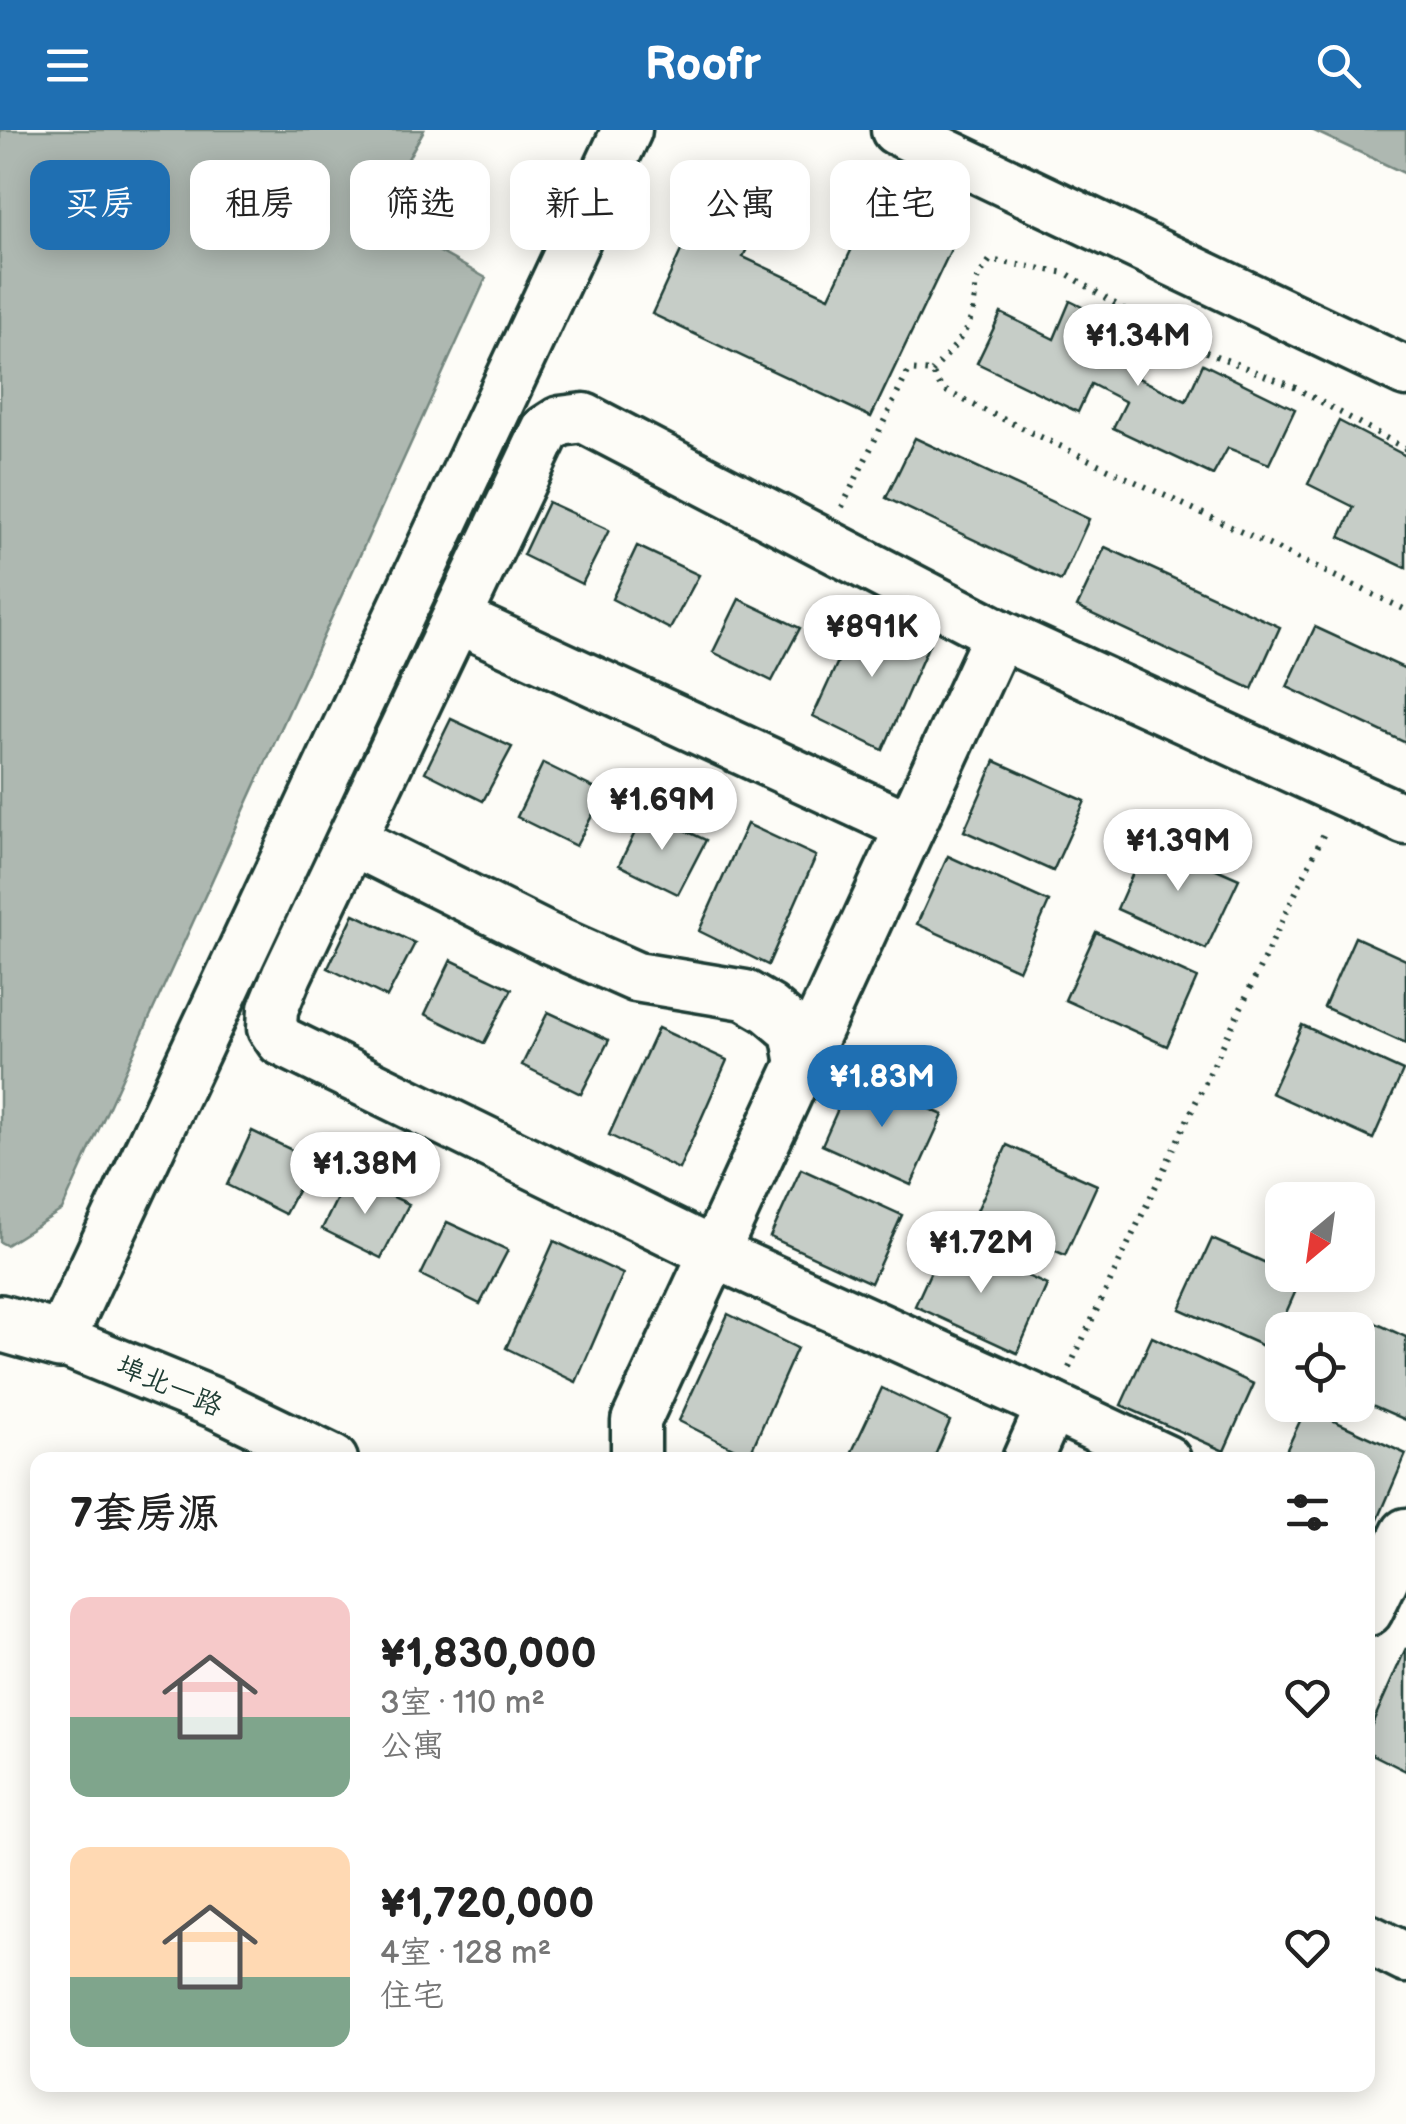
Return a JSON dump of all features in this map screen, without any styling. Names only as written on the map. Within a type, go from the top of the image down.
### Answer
[{"type":"main road","points":[[0,1323],[60,1340]]},
{"type":"street","points":[[60,1340],[627,130]]},
{"type":"street","points":[[896,130],[1406,372]]},
{"type":"street","points":[[1149,1452],[714,1252],[282,1041],[272,1028],[273,1009],[546,430],[560,421],[584,418],[999,634],[1406,820]]},
{"type":"street","points":[[458,618],[910,827]]},
{"type":"street","points":[[636,1452],[636,1421],[999,634]]},
{"type":"street","points":[[353,842],[636,977],[744,995],[770,1008],[795,1031],[801,1064]]},
{"type":"street","name":"埠北一路","points":[[60,1340],[218,1404],[317,1452]]},
{"type":"street","points":[[1031,1452],[1052,1406]]},
{"type":"street","points":[[1375,1595],[1392,1557]]},
{"type":"street","points":[[1375,1943],[1406,1958]]},
{"type":"path","points":[[932,372],[959,340],[972,313],[972,284],[990,260],[1066,273],[1166,336],[1294,388],[1406,450]]},
{"type":"path","points":[[824,544],[909,370],[932,372]]},
{"type":"path","points":[[932,372],[942,389],[1406,610]]},
{"type":"path","points":[[1052,1406],[1344,792]]},
{"type":"shaded area","points":[[0,130],[424,130],[407,160],[350,160],[350,250],[436,250],[486,278],[62,1210],[6,1245],[0,1242]]},
{"type":"shaded area","points":[[1312,130],[1406,130],[1406,174]]},
{"type":"building","points":[[681,250],[746,250],[743,257],[829,297],[851,250],[951,250],[871,417],[652,314]]},
{"type":"building","points":[[1070,301],[1155,343],[1138,378],[1186,401],[1203,364],[1295,409],[1269,464],[1228,448],[1213,475],[1113,428],[1126,402],[1091,384],[1078,412],[977,363],[1001,313],[1054,339]]},
{"type":"building","points":[[1339,421],[1406,456],[1406,568],[1340,537],[1354,507],[1308,484]]},
{"type":"building","points":[[915,438],[1089,519],[1061,581],[886,498]]},
{"type":"building","points":[[548,502],[609,530],[582,584],[523,555]]},
{"type":"building","points":[[637,546],[699,575],[670,629],[612,599]]},
{"type":"building","points":[[1105,547],[1280,627],[1252,689],[1077,607]]},
{"type":"building","points":[[739,599],[800,628],[772,681],[713,652]]},
{"type":"building","points":[[862,609],[930,642],[883,750],[813,716]]},
{"type":"building","points":[[1315,627],[1406,669],[1406,743],[1287,687]]},
{"type":"building","points":[[451,719],[512,747],[483,801],[425,772]]},
{"type":"building","points":[[995,761],[1085,801],[1053,871],[964,831]]},
{"type":"building","points":[[543,763],[604,793],[576,846],[517,817]]},
{"type":"building","points":[[645,812],[706,840],[678,894],[619,865]]},
{"type":"building","points":[[747,824],[816,856],[768,965],[699,931]]},
{"type":"building","points":[[1148,839],[1239,879],[1206,949],[1117,909]]},
{"type":"building","points":[[948,856],[1049,902],[1019,970],[917,924]]},
{"type":"building","points":[[354,914],[415,943],[387,997],[328,968]]},
{"type":"building","points":[[1096,932],[1197,978],[1167,1046],[1065,1000]]},
{"type":"building","points":[[1355,937],[1406,960],[1406,1044],[1324,1007]]},
{"type":"building","points":[[451,960],[512,989],[484,1043],[425,1014]]},
{"type":"building","points":[[548,1012],[609,1040],[581,1094],[522,1065]]},
{"type":"building","points":[[1302,1025],[1403,1071],[1373,1139],[1271,1093]]},
{"type":"building","points":[[658,1028],[727,1060],[679,1169],[609,1135]]},
{"type":"building","points":[[853,1075],[943,1115],[911,1185],[822,1145]]},
{"type":"building","points":[[252,1131],[313,1160],[285,1214],[227,1185]]},
{"type":"building","points":[[1007,1145],[1097,1185],[1065,1255],[975,1215]]},
{"type":"building","points":[[801,1169],[902,1215],[871,1283],[770,1237]]},
{"type":"building","points":[[348,1176],[409,1204],[381,1258],[322,1229]]},
{"type":"building","points":[[447,1222],[508,1250],[480,1304],[421,1275]]},
{"type":"building","points":[[946,1238],[1047,1285],[1017,1353],[915,1306]]},
{"type":"building","points":[[1212,1239],[1265,1262],[1265,1292],[1295,1292],[1286,1312],[1265,1312],[1265,1347],[1180,1309]]},
{"type":"building","points":[[554,1241],[623,1274],[576,1382],[506,1348]]},
{"type":"building","points":[[728,1314],[797,1348],[751,1452],[741,1452],[679,1421]]},
{"type":"building","points":[[1375,1323],[1406,1337],[1406,1420],[1375,1406]]},
{"type":"building","points":[[1152,1337],[1254,1384],[1224,1451],[1121,1405]]},
{"type":"building","points":[[882,1388],[950,1421],[936,1452],[852,1452]]},
{"type":"building","points":[[1300,1422],[1336,1422],[1406,1454],[1377,1522],[1375,1452],[1286,1452]]},
{"type":"building","points":[[1406,1648],[1406,1771],[1375,1756],[1375,1717]]}]
